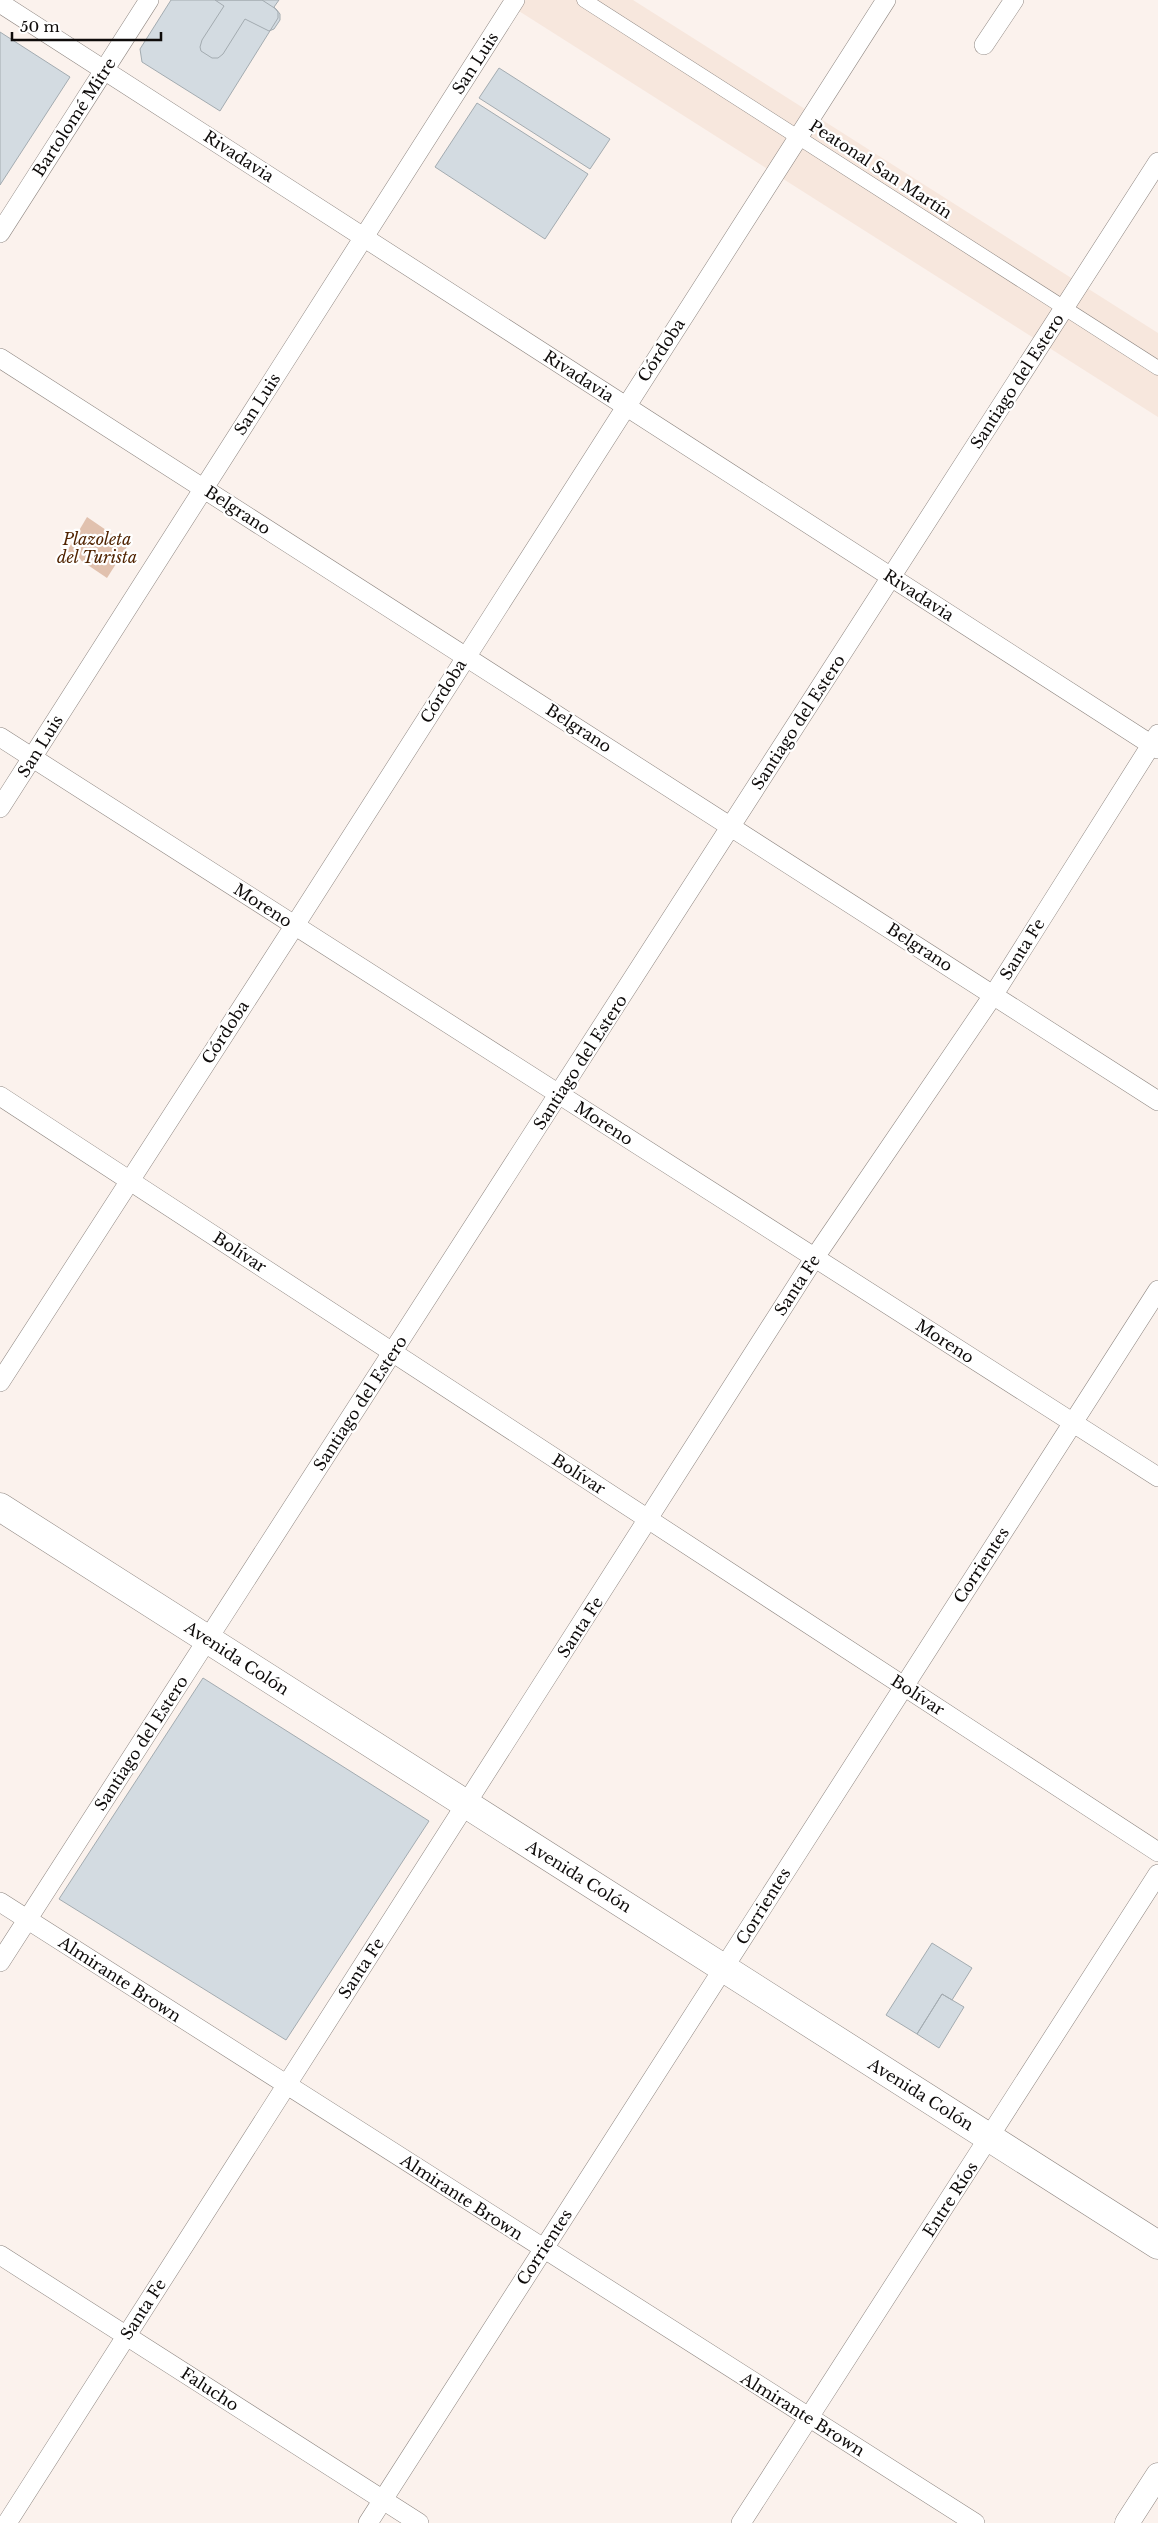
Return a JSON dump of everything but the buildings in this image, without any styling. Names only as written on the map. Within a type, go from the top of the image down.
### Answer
[{"type":"main road","name":"Avenida Colón","points":[[0,1507],[1158,2245]]},
{"type":"street","name":"Bartolomé Mitre","points":[[0,233],[149,0]]},
{"type":"street","name":"San Luis","points":[[0,808],[515,0]]},
{"type":"street","name":"Peatonal San Martín","points":[[584,0],[1158,368]]},
{"type":"street","name":"Córdoba","points":[[0,1382],[295,925],[886,0]]},
{"type":"street","points":[[984,45],[1014,0]]},
{"type":"street","name":"Rivadavia","points":[[0,3],[891,577],[1156,742]]},
{"type":"street","name":"Santiago del Estero","points":[[0,1962],[1158,162]]},
{"type":"street","name":"Belgrano","points":[[0,358],[1158,1100]]},
{"type":"street","name":"Moreno","points":[[0,736],[1158,1477]]},
{"type":"street","name":"Santa Fe","points":[[6,2523],[814,1258],[994,994],[1156,742]]},
{"type":"street","name":"Bolívar","points":[[0,1096],[1158,1852]]},
{"type":"street","name":"Corrientes","points":[[368,2523],[903,1685],[1158,1290]]},
{"type":"street","name":"Entre Ríos","points":[[741,2523],[1158,1874]]},
{"type":"street","name":"Almirante Brown","points":[[0,1902],[975,2523]]},
{"type":"street","name":"Falucho","points":[[0,2255],[419,2523]]},
{"type":"street","points":[[1127,2523],[1158,2475]]},
{"type":"shaded area","points":[[515,0],[633,0],[1158,333],[1158,417],[511,6]]},
{"type":"green space","name":"Plazoleta del Turista","points":[[87,517],[128,545],[107,578],[67,551]]}]
